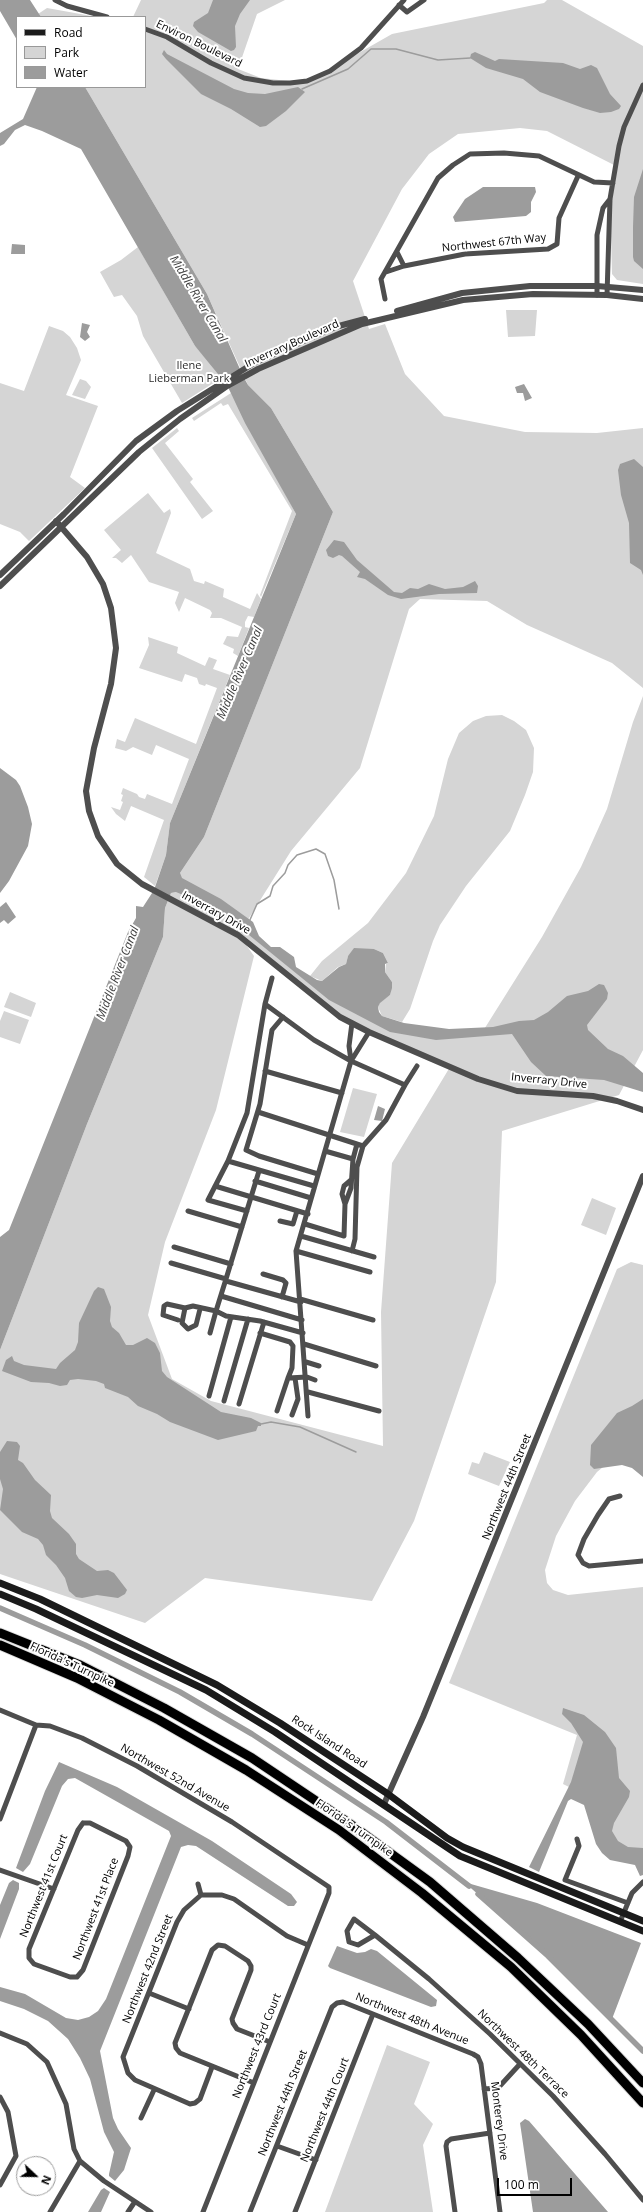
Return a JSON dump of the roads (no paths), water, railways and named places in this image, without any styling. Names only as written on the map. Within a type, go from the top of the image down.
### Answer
[{"type":"highway","name":"Florida's Turnpike","points":[[0,1633],[80,1665],[164,1708],[252,1758],[346,1821],[430,1882],[518,1958],[588,2024],[643,2084]]},
{"type":"highway","name":"Florida's Turnpike","points":[[0,1645],[77,1678],[158,1720],[246,1770],[339,1830],[422,1893],[511,1968],[581,2035],[643,2103]]},
{"type":"main road","name":"Rock Island Road","points":[[0,1583],[40,1599],[218,1685],[280,1723],[388,1794],[455,1842],[483,1856],[643,1921]]},
{"type":"main road","name":"Rock Island Road","points":[[0,1594],[36,1608],[206,1690],[274,1732],[451,1850],[479,1865],[643,1931]]},
{"type":"main road","points":[[451,1850],[455,1842]]},
{"type":"street","points":[[55,0],[68,6],[103,16]]},
{"type":"street","name":"Environ Boulevard","points":[[146,29],[167,37],[211,63],[244,78],[273,83],[290,84],[307,81],[330,71],[360,48],[404,0]]},
{"type":"street","points":[[399,5],[407,12],[424,0]]},
{"type":"street","points":[[607,295],[610,199],[624,128],[643,86]]},
{"type":"street","points":[[385,299],[380,279],[386,272],[438,178],[452,164],[470,154],[504,153],[539,156],[578,176],[594,182],[613,183]]},
{"type":"street","name":"Northwest 67th Way","points":[[386,272],[404,266],[465,254],[548,248],[557,244],[559,218],[578,176]]},
{"type":"street","points":[[597,295],[598,225],[603,208],[610,199]]},
{"type":"street","points":[[397,252],[404,266]]},
{"type":"street","name":"Inverrary Boulevard","points":[[0,586],[140,452],[242,369],[287,347],[335,327],[462,293],[530,286],[608,286],[643,290]]},
{"type":"street","name":"Inverrary Boulevard","points":[[0,575],[136,441],[225,383],[245,376],[335,335],[392,316],[463,300],[533,294],[607,295],[643,299]]},
{"type":"street","name":"Inverrary Drive","points":[[56,521],[62,526],[87,557],[105,589],[111,608],[116,648],[111,684],[94,748],[86,791],[89,811],[98,836],[117,864],[134,878],[152,889],[238,935],[340,1017],[370,1032],[478,1079],[504,1087],[517,1090],[593,1096],[617,1101],[643,1110]]},
{"type":"street","points":[[247,1211],[208,1200],[228,1161],[247,1113],[265,1004],[272,978]]},
{"type":"street","points":[[265,1004],[314,1040],[351,1061],[405,1084]]},
{"type":"street","points":[[283,1017],[272,1030],[258,1112],[246,1146],[246,1150],[254,1155],[318,1174]]},
{"type":"street","points":[[351,1061],[349,1046],[352,1023]]},
{"type":"street","points":[[308,1416],[306,1362],[296,1251],[308,1214],[314,1186],[331,1135],[351,1061],[370,1032]]},
{"type":"street","points":[[349,1046],[359,1049]]},
{"type":"street","points":[[352,1251],[355,1239],[357,1168],[363,1146],[386,1120],[405,1084],[417,1066]]},
{"type":"street","points":[[265,1071],[342,1093]]},
{"type":"street","points":[[258,1112],[363,1146]]},
{"type":"street","points":[[344,1236],[345,1204],[342,1194],[344,1186],[351,1180],[353,1159],[357,1144]]},
{"type":"street","points":[[325,1151],[353,1159]]},
{"type":"street","points":[[228,1161],[314,1186]]},
{"type":"street","points":[[210,1333],[259,1170]]},
{"type":"street","name":"Northwest 44th Street","points":[[384,1804],[422,1721],[643,1176]]},
{"type":"street","points":[[256,1181],[311,1198]]},
{"type":"street","points":[[216,1186],[308,1214]]},
{"type":"street","points":[[188,1211],[242,1227]]},
{"type":"street","points":[[280,1220],[293,1224],[297,1211]]},
{"type":"street","points":[[305,1224],[355,1239]]},
{"type":"street","points":[[301,1236],[374,1258]]},
{"type":"street","points":[[174,1247],[231,1264]]},
{"type":"street","points":[[296,1251],[370,1272]]},
{"type":"street","points":[[171,1263],[282,1297],[373,1320]]},
{"type":"street","points":[[263,1274],[283,1280],[286,1283],[282,1297]]},
{"type":"street","points":[[221,1296],[302,1320]]},
{"type":"street","points":[[178,1320],[163,1315],[164,1306],[167,1304],[185,1308],[193,1306],[232,1317],[264,1322],[303,1333]]},
{"type":"street","points":[[185,1308],[182,1323],[188,1329],[196,1325],[200,1309]]},
{"type":"street","points":[[209,1396],[232,1317]]},
{"type":"street","points":[[224,1401],[248,1320]]},
{"type":"street","points":[[239,1404],[264,1322]]},
{"type":"street","points":[[260,1333],[290,1342],[293,1346],[292,1368],[277,1411]]},
{"type":"street","points":[[304,1344],[376,1366]]},
{"type":"street","points":[[306,1362],[319,1366]]},
{"type":"street","points":[[288,1378],[307,1378],[315,1380]]},
{"type":"street","points":[[292,1415],[298,1398],[295,1378]]},
{"type":"street","points":[[308,1392],[379,1411]]},
{"type":"street","points":[[620,1496],[609,1499],[584,1539],[578,1555],[583,1563],[589,1566],[643,1561]]},
{"type":"street","name":"Northwest 52nd Avenue","points":[[0,1710],[36,1725],[50,1726],[82,1738],[137,1766],[232,1822],[329,1887]]},
{"type":"street","points":[[0,1819],[36,1725]]},
{"type":"street","name":"Northwest 41st Court","points":[[29,1958],[29,1949],[83,1823],[90,1823],[126,1841],[130,1847]]},
{"type":"street","points":[[577,1839],[579,1846],[565,1880],[628,1903]]},
{"type":"street","name":"Northwest 41st Place","points":[[29,1958],[34,1964],[70,1977],[77,1977],[83,1970],[128,1856],[130,1847]]},
{"type":"street","points":[[0,1870],[54,1889]]},
{"type":"street","points":[[620,1922],[632,1893],[643,1882]]},
{"type":"street","points":[[198,1884],[201,1895],[222,1895],[234,1899],[287,1936],[308,1945]]},
{"type":"street","name":"Northwest 43rd Court","points":[[203,2212],[329,1893],[329,1887]]},
{"type":"street","name":"Northwest 42nd Street","points":[[154,2090],[135,2080],[128,2073],[123,2057],[177,1922],[184,1910],[201,1895]]},
{"type":"street","name":"Northwest 48th Terrace","points":[[375,1936],[358,1945],[349,1942],[347,1931],[354,1919],[375,1936],[429,1980],[553,2096],[605,2154],[643,2200]]},
{"type":"street","points":[[254,2082],[180,2053],[176,2048],[175,2042],[212,1950],[218,1945],[225,1946],[248,1961],[252,1970],[232,2019],[233,2023],[237,2028],[270,2042]]},
{"type":"street","points":[[149,1993],[189,2009]]},
{"type":"street","name":"Northwest 48th Avenue","points":[[337,2003],[343,2002],[478,2057]]},
{"type":"street","name":"Northwest 44th Street","points":[[250,2212],[332,2007],[337,2003]]},
{"type":"street","name":"Northwest 44th Court","points":[[295,2212],[373,2014]]},
{"type":"street","points":[[0,2033],[27,2044],[47,2062],[66,2104],[74,2149],[80,2162],[134,2203],[151,2212]]},
{"type":"street","name":"Monterey Drive","points":[[478,2057],[481,2064],[500,2212]]},
{"type":"street","points":[[484,2089],[498,2088],[520,2064]]},
{"type":"street","points":[[141,2118],[154,2090],[190,2104],[195,2103],[200,2099],[212,2066]]},
{"type":"street","points":[[0,2097],[8,2112],[16,2156],[14,2163],[0,2185]]},
{"type":"street","points":[[455,2212],[446,2146],[447,2142],[451,2139],[490,2133]]},
{"type":"street","points":[[277,2146],[316,2160]]},
{"type":"street","points":[[50,2212],[80,2162]]},
{"type":"street","points":[[128,2212],[134,2203]]},
{"type":"water","points":[[0,0],[30,0],[40,16],[16,16],[16,38],[0,11]]},
{"type":"water","points":[[213,0],[250,0],[240,14],[235,26],[236,47],[234,50],[231,51],[198,32],[193,26],[194,22],[208,13]]},
{"type":"water","points":[[164,50],[167,54],[234,89],[248,93],[265,94],[298,87],[305,92],[286,111],[266,126],[260,127],[231,109],[201,94],[166,59],[162,54]]},
{"type":"water","points":[[475,52],[495,61],[499,59],[563,63],[580,69],[591,65],[597,68],[610,94],[621,106],[619,109],[611,112],[600,113],[583,108],[540,92],[523,79],[486,68],[470,58],[471,54]]},
{"type":"water","name":"Middle River Canal","points":[[37,88],[86,88],[207,294],[248,385],[271,408],[333,512],[204,837],[180,873],[182,878],[221,899],[253,922],[259,936],[271,947],[280,947],[294,957],[296,967],[317,980],[322,981],[339,967],[346,964],[348,956],[354,948],[374,949],[383,953],[388,963],[385,964],[385,972],[392,982],[392,988],[390,995],[380,1003],[378,1007],[379,1012],[382,1016],[404,1023],[449,1029],[493,1027],[519,1021],[534,1020],[548,1012],[567,996],[588,991],[599,984],[604,985],[608,993],[607,999],[587,1025],[588,1030],[608,1049],[623,1056],[643,1073],[643,1092],[604,1080],[546,1076],[531,1062],[512,1034],[436,1040],[390,1032],[329,1000],[217,909],[176,892],[171,893],[165,908],[163,937],[87,1124],[0,1350],[0,1237],[9,1230],[128,932],[136,918],[136,906],[143,907],[154,890],[166,855],[170,823],[296,514],[245,423],[227,385],[195,346],[81,149],[25,125],[15,130],[4,144],[0,146],[0,133],[23,119]]},
{"type":"water","points":[[643,169],[643,269],[634,261],[633,257],[633,227],[634,197]]},
{"type":"water","points":[[483,187],[535,187],[536,192],[531,202],[531,212],[526,216],[455,222],[453,217],[465,199]]},
{"type":"water","points":[[12,244],[25,245],[25,254],[11,254]]},
{"type":"water","points":[[82,323],[90,325],[87,332],[90,337],[85,341],[80,337]]},
{"type":"water","points":[[524,384],[532,398],[525,401],[523,393],[517,393],[515,387]]},
{"type":"water","points":[[634,459],[643,467],[643,575],[641,570],[630,563],[629,523],[621,495],[618,470],[620,464]]},
{"type":"water","points":[[334,540],[344,542],[357,560],[394,592],[402,593],[410,588],[418,589],[429,584],[445,589],[463,587],[475,581],[478,586],[477,593],[439,594],[401,599],[388,595],[365,579],[357,577],[360,572],[342,556],[339,555],[333,558],[328,556],[326,550]]},
{"type":"water","points":[[0,768],[16,780],[20,786],[28,807],[32,824],[28,846],[9,881],[0,893]]},
{"type":"water","points":[[6,902],[16,917],[8,924],[4,920],[0,923],[0,907]]},
{"type":"water","points":[[378,1106],[385,1109],[382,1121],[374,1120]]},
{"type":"water","points":[[98,1287],[104,1289],[111,1307],[110,1321],[112,1327],[119,1333],[126,1345],[133,1345],[147,1338],[155,1343],[160,1353],[162,1371],[167,1377],[221,1412],[251,1418],[261,1423],[261,1426],[258,1426],[256,1431],[218,1440],[170,1422],[157,1414],[138,1406],[128,1397],[105,1388],[104,1384],[96,1381],[78,1379],[70,1380],[67,1385],[60,1386],[49,1383],[31,1382],[2,1371],[6,1360],[12,1356],[14,1361],[24,1365],[56,1369],[60,1363],[75,1350],[78,1342],[79,1323],[94,1291]]},
{"type":"water","points":[[643,1399],[643,1477],[632,1468],[622,1465],[594,1469],[590,1465],[591,1445],[617,1413]]},
{"type":"water","points":[[7,1441],[17,1442],[20,1446],[18,1460],[23,1463],[35,1480],[51,1495],[50,1511],[52,1518],[69,1534],[76,1544],[76,1554],[79,1559],[97,1571],[108,1570],[114,1573],[127,1590],[125,1594],[118,1598],[97,1595],[82,1598],[76,1597],[69,1591],[65,1578],[56,1565],[46,1555],[43,1545],[38,1539],[22,1532],[0,1510],[3,1489],[0,1479],[0,1452]]},
{"type":"water","points":[[563,1708],[584,1715],[605,1732],[616,1748],[619,1778],[630,1791],[629,1797],[614,1823],[612,1831],[618,1841],[628,1847],[643,1848],[643,1875],[640,1876],[635,1865],[610,1860],[602,1853],[596,1844],[584,1805],[571,1799],[568,1801],[539,1872],[529,1867],[571,1782],[583,1742],[571,1723],[562,1714]]},
{"type":"water","points":[[59,1762],[117,1787],[212,1841],[291,1894],[297,1902],[294,1906],[288,1906],[196,1846],[188,1845],[181,1847],[100,2051],[113,2118],[118,2129],[131,2148],[124,2170],[115,2181],[109,2176],[114,2152],[104,2132],[90,2079],[80,2058],[68,2039],[48,2021],[24,2009],[0,2001],[0,1987],[25,1994],[66,2018],[78,2020],[89,2017],[98,2011],[106,1999],[171,1836],[169,1831],[75,1778],[68,1779],[62,1786],[30,1864],[23,1872],[16,1868],[45,1791]]},
{"type":"water","points":[[13,1880],[19,1883],[19,1889],[0,1939],[0,1905],[9,1883]]},
{"type":"water","points":[[464,1882],[537,1903],[641,1943],[612,2019],[548,1956]]},
{"type":"water","points":[[337,1946],[357,1953],[365,1952],[371,1949],[377,1951],[437,2000],[436,2006],[431,2007],[330,1968],[328,1966]]},
{"type":"water","points":[[525,2119],[529,2121],[608,2212],[533,2212],[520,2123]]},
{"type":"water","points":[[104,2188],[110,2192],[101,2212],[88,2212],[101,2190]]},
{"type":"waterway","points":[[302,89],[348,69],[371,49],[396,49],[438,60],[470,58]]},
{"type":"waterway","points":[[249,922],[257,904],[270,896],[273,886],[285,873],[288,865],[297,855],[316,849],[325,854],[334,880],[339,909]]},
{"type":"waterway","points":[[261,1424],[271,1422],[300,1427],[356,1452]]},
{"type":"waterway","points":[[0,1608],[85,1645],[180,1692],[252,1734],[386,1822],[469,1886]]},
{"type":"waterway","points":[[478,1894],[548,1956],[643,2051]]},
{"type":"park label","name":"Ilene Lieberman Park","points":[[189,372]]}]
